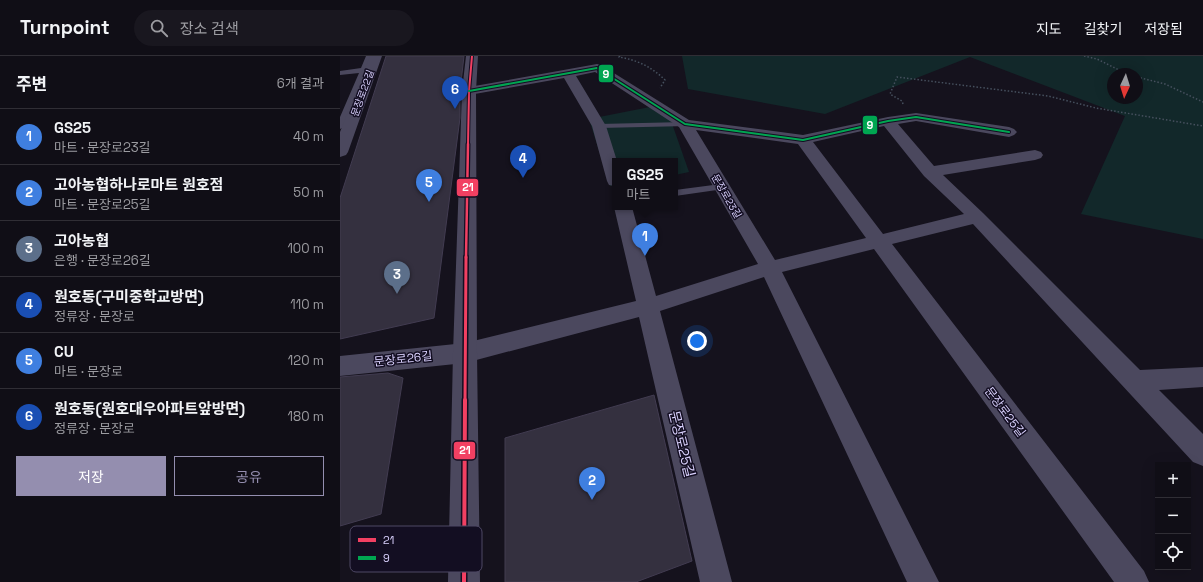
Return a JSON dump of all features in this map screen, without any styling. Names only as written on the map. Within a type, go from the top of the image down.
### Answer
[{"type":"street","name":"문장로22길","points":[[340,152],[376,56]]},
{"type":"street","points":[[464,526],[469,91],[472,56]]},
{"type":"street","name":"문장로23길","points":[[469,91],[597,68],[685,124],[803,140],[916,117],[1009,132]]},
{"type":"street","points":[[568,73],[599,126],[612,171]]},
{"type":"street","points":[[891,121],[930,172],[976,217],[1203,453]]},
{"type":"street","name":"문장로23길","points":[[685,124],[770,268]]},
{"type":"street","points":[[803,140],[878,242]]},
{"type":"street","points":[[930,172],[1035,155]]},
{"type":"street","points":[[623,210],[648,306]]},
{"type":"street","points":[[465,353],[648,306],[770,268],[976,217]]},
{"type":"street","name":"문장로25길","points":[[878,242],[1133,582]]},
{"type":"street","points":[[770,268],[923,582]]},
{"type":"street","name":"문장로25길","points":[[648,306],[716,582]]},
{"type":"street","name":"문장로26길","points":[[340,366],[465,353]]},
{"type":"street","points":[[1135,381],[1203,378]]},
{"type":"street","points":[[464,572],[464,582]]},
{"type":"lane","points":[[340,126],[342,118],[369,56]]},
{"type":"lane","points":[[340,73],[363,70]]},
{"type":"lane","points":[[599,126],[685,124]]},
{"type":"lane","points":[[678,193],[721,187]]},
{"type":"path","points":[[620,56],[619,57],[628,58],[648,66],[665,80],[660,86],[659,96],[653,103]]},
{"type":"path","points":[[1084,56],[1097,59],[1115,68]]},
{"type":"path","points":[[891,121],[904,108],[902,101],[890,94],[897,77],[1048,96],[1096,108],[1203,126]]},
{"type":"path","points":[[1143,78],[1165,84],[1203,102]]},
{"type":"green space","points":[[682,56],[1203,56],[1203,239],[1081,214],[1125,116],[970,57],[825,114],[688,89]]},
{"type":"green space","points":[[655,106],[669,115],[689,172],[678,174],[678,158],[612,158],[612,186],[610,186],[589,119]]},
{"type":"building","points":[[386,56],[464,56],[460,91],[460,118],[434,318],[340,339],[340,198]]},
{"type":"building","points":[[388,373],[403,378],[381,514],[340,526],[340,377]]},
{"type":"building","points":[[654,395],[692,561],[636,582],[505,582],[505,438]]},
{"type":"transit line","name":"21","points":[[464,526],[469,91],[472,56]]},
{"type":"transit line","name":"9","points":[[469,91],[597,68],[685,124],[803,140],[888,121],[916,117],[1009,132]]},
{"type":"transit line","name":"21","points":[[464,572],[464,582]]},
{"type":"place","name":"원호동(원호대우아파트앞방면)","points":[[455,109]]},
{"type":"place","name":"원호동(구미중학교방면)","points":[[523,178]]},
{"type":"place","name":"CU","points":[[429,202]]},
{"type":"place","name":"GS25","points":[[645,256]]},
{"type":"place","name":"고아농협","points":[[397,294]]},
{"type":"place","name":"고아농협하나로마트 원호점","points":[[592,500]]}]
